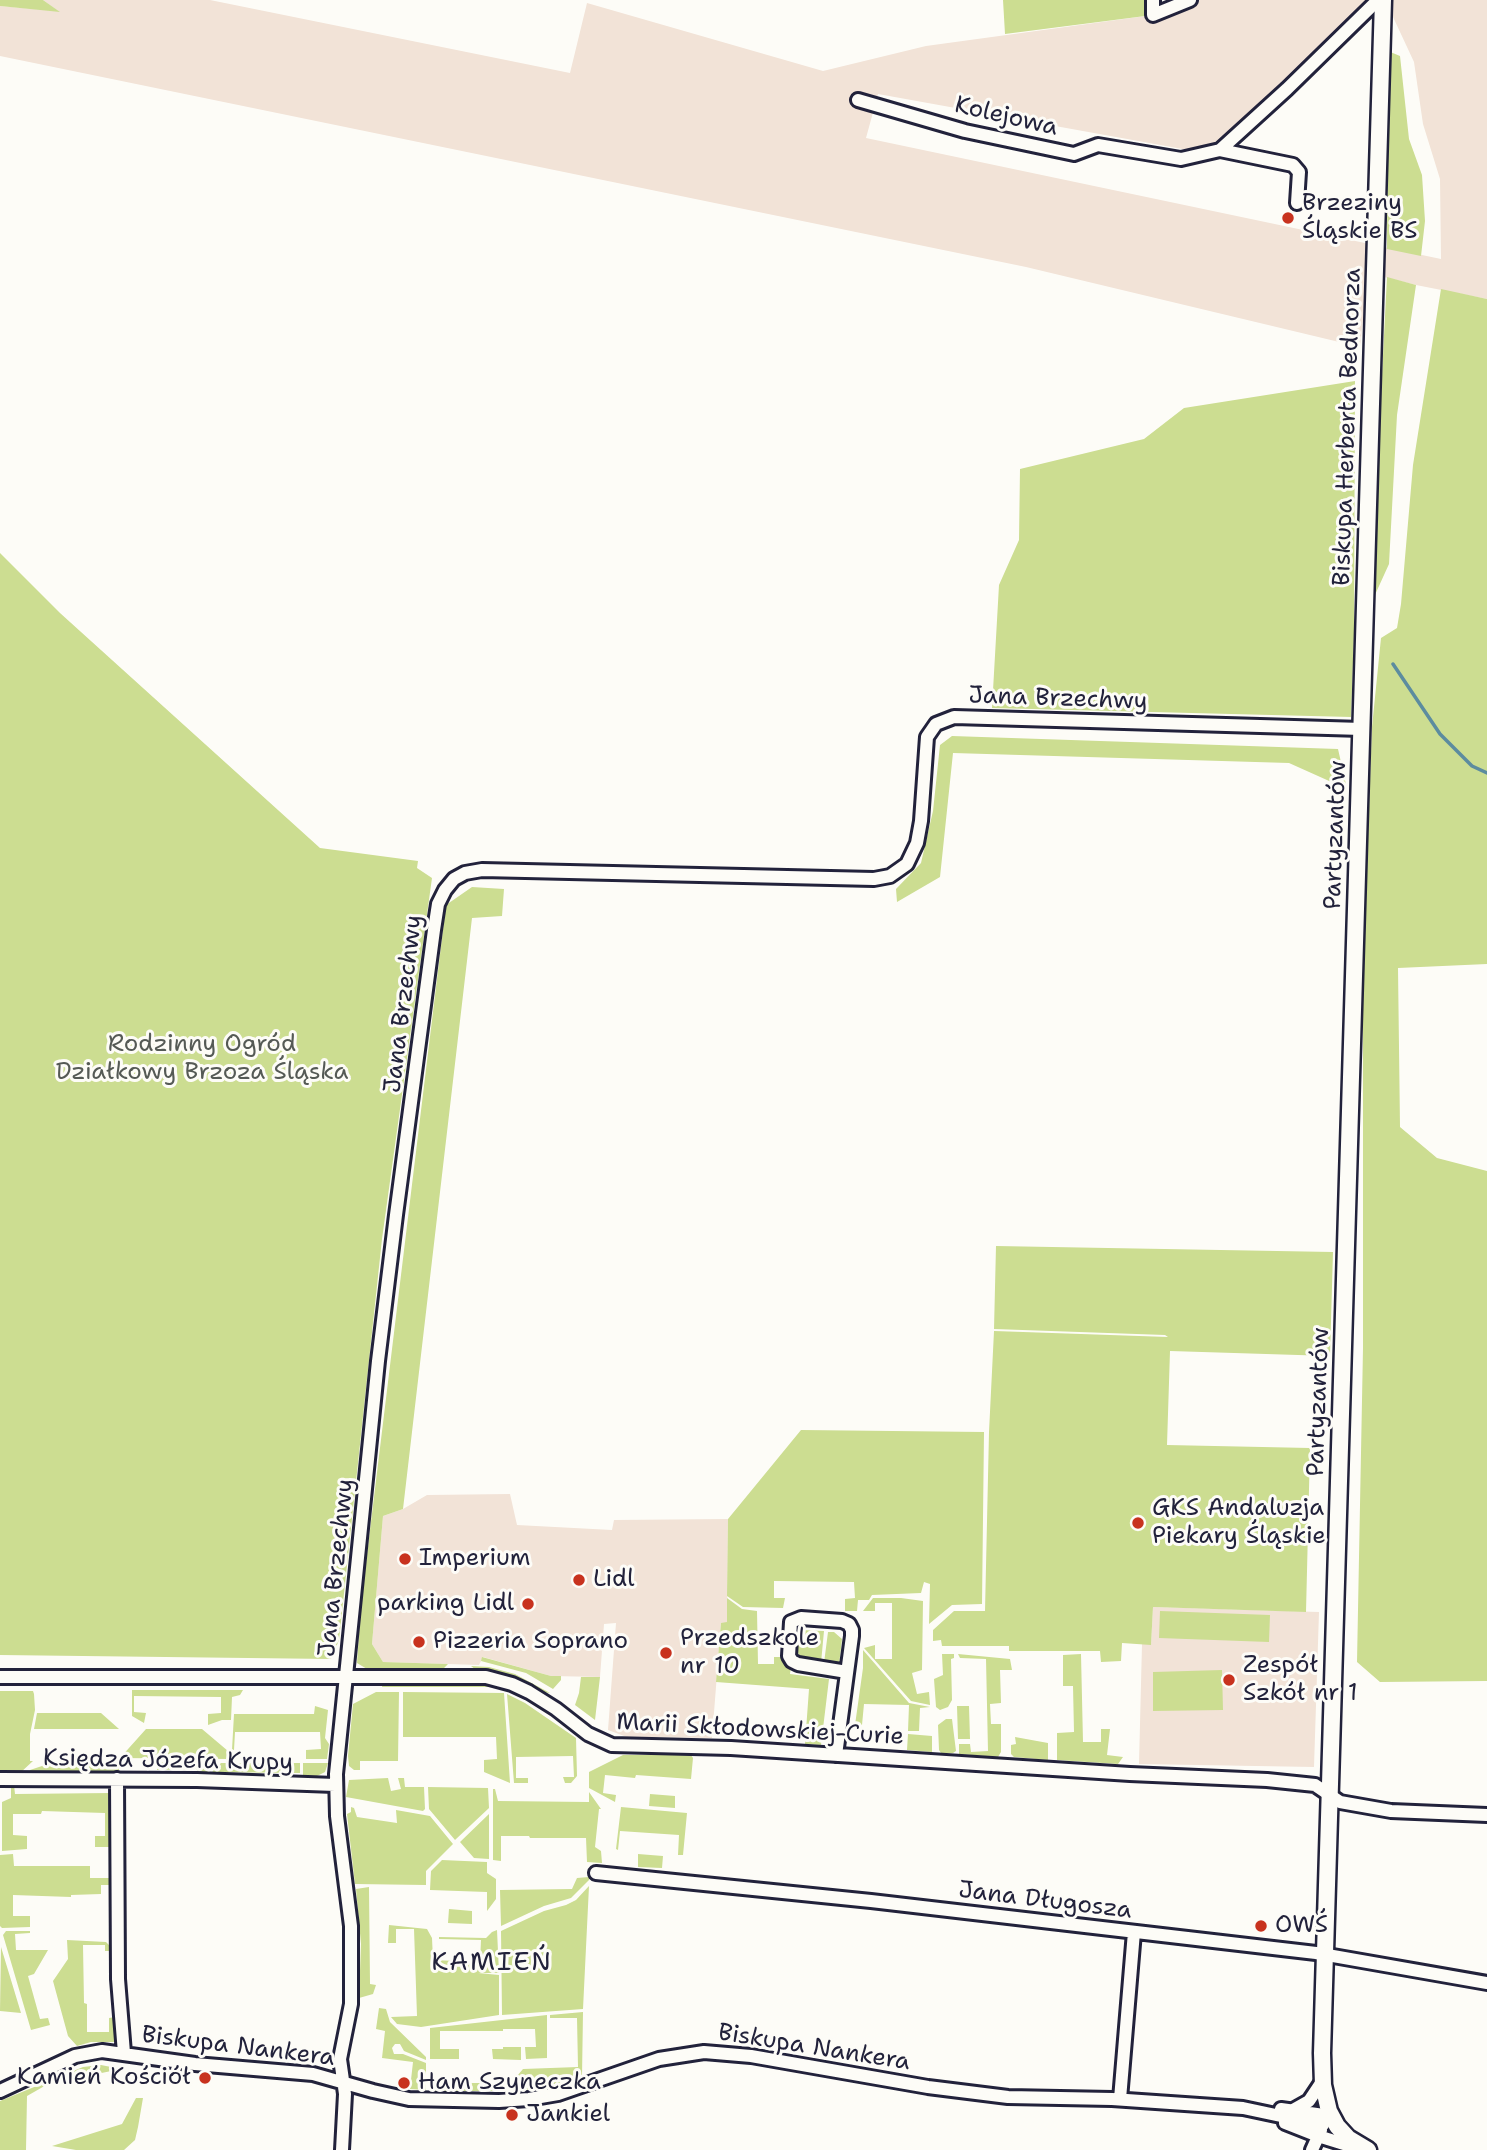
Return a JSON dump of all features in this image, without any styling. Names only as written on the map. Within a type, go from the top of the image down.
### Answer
[{"type":"street","points":[[1153,0],[1153,15],[1190,0]]},
{"type":"street","name":"Kolejowa","points":[[858,100],[965,131],[1074,154],[1098,145],[1181,159],[1220,150],[1378,0]]},
{"type":"street","name":"Biskupa Herberta Bednorza","points":[[1362,729],[1383,0]]},
{"type":"street","points":[[1220,150],[1293,165],[1299,172],[1297,203]]},
{"type":"street","name":"Jana Brzechwy","points":[[342,2150],[343,2081],[340,2059],[351,2004],[351,1926],[335,1786],[378,1361],[434,930],[438,904],[444,890],[454,879],[465,873],[482,870],[874,879],[890,876],[907,864],[917,843],[927,737],[936,724],[954,717],[1362,729]]},
{"type":"street","name":"Partyzantów","points":[[1324,2126],[1324,1954],[1362,729]]},
{"type":"street","points":[[836,1755],[852,1636],[849,1624],[842,1621],[801,1618],[791,1622],[789,1656],[792,1661],[847,1672]]},
{"type":"street","name":"Marii Skłodowskiej-Curie","points":[[0,1677],[486,1677],[529,1692],[588,1734],[612,1745],[731,1748],[1267,1780],[1315,1785],[1340,1802],[1391,1811],[1487,1815]]},
{"type":"street","name":"Księdza Józefa Krupy","points":[[0,1779],[117,1779],[335,1786]]},
{"type":"street","name":"Biskupa Nankera","points":[[117,1779],[118,1979],[124,2053]]},
{"type":"street","name":"Jana Długosza","points":[[596,1873],[859,1900],[1324,1954],[1487,1983]]},
{"type":"street","points":[[1120,2099],[1134,1932]]},
{"type":"street","name":"Biskupa Nankera","points":[[0,2091],[75,2056],[102,2051],[195,2064],[313,2074],[409,2099],[529,2099],[567,2091],[659,2059],[704,2052],[751,2056],[928,2087],[1008,2097],[1120,2099],[1260,2111],[1292,2110],[1324,2126]]},
{"type":"street","points":[[1292,2110],[1309,2101],[1323,2080]]},
{"type":"street","name":"Biskupa Nankera","points":[[1260,2111],[1324,2126]]},
{"type":"street","points":[[1312,2150],[1324,2126]]},
{"type":"street","points":[[1324,2126],[1348,2137],[1366,2150]]},
{"type":"street","points":[[1324,2126],[1366,2150]]},
{"type":"shaded area","points":[[43,0],[210,0],[570,73],[587,3],[823,71],[926,46],[1153,15],[1190,0],[1487,0],[1487,299],[1368,273],[1360,347],[1026,267],[0,56],[0,6],[58,11]],"holes":[[[1378,3],[1387,4],[1414,62],[1423,124],[1440,179],[1441,259],[866,138],[878,94],[1188,150],[1215,143],[1287,91]]]},
{"type":"shaded area","points":[[510,1494],[517,1525],[612,1530],[614,1520],[728,1519],[727,1623],[721,1623],[712,1738],[627,1737],[608,1730],[616,1623],[604,1624],[600,1677],[551,1676],[483,1657],[479,1665],[383,1662],[372,1644],[383,1516],[403,1509],[427,1495]]},
{"type":"shaded area","name":"Zespół Szkół nr 1","points":[[1153,1607],[1319,1612],[1314,1767],[1139,1764],[1142,1644],[1151,1644]]},
{"type":"green space","points":[[0,0],[43,0],[60,12],[0,6]]},
{"type":"green space","points":[[1003,0],[1153,0],[1153,15],[1005,34]]},
{"type":"green space","points":[[1388,51],[1400,56],[1409,139],[1422,175],[1425,221],[1421,256],[1387,249]]},
{"type":"green space","points":[[1387,277],[1416,285],[1397,415],[1389,564],[1374,597],[1371,591]]},
{"type":"green space","points":[[1441,289],[1487,299],[1487,964],[1398,968],[1400,1127],[1437,1158],[1487,1171],[1487,1681],[1380,1682],[1357,1662],[1363,1348],[1363,970],[1372,727],[1381,638],[1397,628],[1401,604],[1413,465]]},
{"type":"green space","points":[[1355,381],[1351,717],[992,708],[999,585],[1019,540],[1020,469],[1144,439],[1184,408]]},
{"type":"green space","name":"Rodzinny Ogród Działkowy Brzoza Śląska","points":[[0,553],[60,613],[320,848],[418,861],[417,868],[432,878],[382,1239],[339,1640],[331,1659],[0,1655]]},
{"type":"green space","points":[[952,736],[1338,749],[1347,789],[1289,763],[953,753],[940,877],[897,902],[896,889],[921,863],[933,811],[940,745]]},
{"type":"green space","points":[[472,887],[504,889],[502,916],[472,918],[403,1509],[383,1516],[372,1644],[383,1662],[448,1664],[443,1669],[367,1669],[357,1663],[361,1604],[446,905]]},
{"type":"green space","points":[[996,1246],[1333,1252],[1330,1356],[1170,1351],[1167,1445],[1310,1448],[1306,1612],[1153,1607],[1151,1645],[1122,1643],[1121,1661],[1101,1662],[1100,1651],[1009,1651],[1009,1646],[942,1646],[941,1640],[933,1641],[933,1630],[954,1611],[985,1611],[994,1331],[1168,1337],[994,1329]]},
{"type":"green space","points":[[801,1430],[984,1432],[982,1604],[952,1605],[929,1624],[930,1584],[924,1582],[921,1593],[872,1595],[869,1600],[858,1600],[857,1611],[845,1611],[845,1599],[855,1598],[854,1582],[774,1581],[774,1598],[785,1598],[783,1608],[743,1607],[727,1596],[728,1519]]},
{"type":"green space","points":[[727,1598],[742,1609],[757,1611],[758,1664],[774,1664],[774,1657],[786,1657],[786,1665],[791,1666],[790,1674],[829,1679],[821,1745],[805,1744],[809,1689],[716,1682],[721,1623],[727,1622]]},
{"type":"green space","points":[[873,1598],[923,1601],[922,1670],[912,1673],[917,1694],[929,1692],[930,1705],[911,1701],[864,1648],[875,1645],[875,1659],[892,1659],[892,1603],[875,1603],[875,1611],[863,1611]]},
{"type":"green space","points":[[1160,1611],[1270,1615],[1269,1642],[1159,1638]]},
{"type":"green space","points":[[796,1626],[800,1626],[800,1630],[824,1631],[821,1663],[804,1660],[795,1650]]},
{"type":"green space","points":[[828,1632],[834,1632],[842,1639],[839,1665],[824,1663]]},
{"type":"green space","points":[[863,1650],[909,1703],[930,1707],[920,1708],[919,1731],[908,1731],[909,1705],[864,1704],[862,1725],[855,1725]]},
{"type":"green space","points":[[942,1654],[954,1654],[954,1658],[951,1659],[952,1700],[948,1707],[940,1710],[936,1707],[934,1679],[943,1675]]},
{"type":"green space","points":[[958,1654],[1010,1659],[1012,1670],[1000,1670],[1001,1703],[990,1704],[991,1724],[1001,1724],[1001,1752],[998,1757],[959,1754],[959,1744],[970,1744],[971,1752],[988,1751],[986,1659],[960,1658]]},
{"type":"green space","points":[[1081,1654],[1083,1742],[1101,1742],[1101,1729],[1110,1729],[1107,1755],[1123,1757],[1118,1764],[1057,1760],[1057,1733],[1074,1732],[1073,1686],[1063,1686],[1063,1655]]},
{"type":"green space","points":[[482,1657],[551,1676],[561,1676],[561,1680],[553,1689],[526,1673],[481,1661]]},
{"type":"green space","points":[[471,1666],[489,1667],[515,1674],[550,1693],[513,1678],[476,1670]]},
{"type":"green space","points":[[1222,1670],[1223,1710],[1153,1711],[1153,1672]]},
{"type":"green space","points":[[581,1677],[600,1677],[595,1720],[575,1705]]},
{"type":"green space","points":[[98,1682],[242,1682],[243,1686],[97,1686]]},
{"type":"green space","points":[[383,1682],[485,1683],[502,1687],[382,1687]]},
{"type":"green space","points":[[132,1690],[243,1690],[240,1695],[232,1697],[231,1720],[208,1725],[208,1714],[221,1713],[221,1697],[134,1696],[134,1712],[146,1713],[144,1723],[132,1716]]},
{"type":"green space","points":[[0,1691],[33,1691],[34,1694],[35,1710],[30,1734],[30,1761],[33,1761],[20,1773],[0,1772]]},
{"type":"green space","points":[[376,1692],[399,1692],[398,1761],[360,1761],[360,1770],[354,1770],[349,1766],[348,1756],[353,1704]]},
{"type":"green space","points":[[403,1692],[504,1693],[510,1783],[484,1772],[484,1760],[497,1759],[496,1737],[403,1737]]},
{"type":"green space","points":[[507,1694],[576,1738],[577,1776],[571,1783],[565,1783],[563,1777],[574,1777],[573,1756],[516,1757],[516,1778],[528,1778],[528,1783],[514,1783]]},
{"type":"green space","points":[[315,1706],[328,1710],[325,1738],[329,1744],[327,1759],[306,1759],[306,1750],[321,1749],[320,1732],[235,1732],[232,1750],[234,1714],[314,1714]]},
{"type":"green space","points":[[957,1706],[969,1706],[970,1739],[958,1739]]},
{"type":"green space","points":[[37,1713],[101,1713],[119,1729],[34,1729]]},
{"type":"green space","points":[[946,1719],[952,1719],[956,1751],[953,1753],[941,1753],[939,1750],[938,1725]]},
{"type":"green space","points":[[146,1729],[202,1729],[228,1751],[228,1759],[120,1758]]},
{"type":"green space","points":[[908,1734],[932,1736],[932,1752],[907,1750]]},
{"type":"green space","points":[[1015,1737],[1048,1743],[1048,1760],[1014,1757],[1011,1754],[1011,1745],[1016,1744]]},
{"type":"green space","points":[[623,1755],[691,1755],[691,1779],[605,1775],[603,1793],[616,1795],[615,1802],[589,1788],[589,1772]]},
{"type":"green space","points":[[54,1762],[119,1762],[119,1775],[29,1774],[30,1770]]},
{"type":"green space","points":[[157,1762],[215,1763],[208,1772],[199,1772],[196,1769],[157,1770]]},
{"type":"green space","points":[[221,1763],[300,1763],[300,1773],[212,1772]]},
{"type":"green space","points":[[303,1763],[328,1763],[325,1772],[313,1778],[303,1777]]},
{"type":"green space","points":[[388,1778],[391,1791],[401,1789],[398,1778],[404,1778],[405,1787],[424,1787],[425,1809],[423,1811],[346,1797],[349,1780]]},
{"type":"green space","points":[[11,1785],[14,1785],[15,1794],[111,1793],[111,1847],[95,1847],[95,1836],[105,1836],[105,1813],[42,1811],[41,1814],[13,1814],[13,1835],[27,1836],[27,1849],[2,1851],[2,1802],[11,1798]]},
{"type":"green space","points":[[428,1787],[488,1788],[489,1808],[455,1840],[429,1809]]},
{"type":"green space","points":[[493,1789],[498,1801],[589,1802],[589,1792],[601,1809],[595,1847],[601,1851],[602,1863],[587,1862],[586,1838],[529,1836],[501,1836],[501,1861],[493,1860]]},
{"type":"green space","points":[[650,1794],[675,1796],[675,1808],[649,1806]]},
{"type":"green space","points":[[351,1807],[357,1817],[397,1823],[396,1810],[430,1816],[453,1844],[426,1871],[426,1885],[355,1884],[347,1814],[351,1812]]},
{"type":"green space","points":[[621,1807],[687,1813],[683,1855],[678,1855],[679,1835],[620,1831],[618,1850],[616,1849]]},
{"type":"green space","points":[[489,1814],[489,1859],[474,1858],[460,1842]]},
{"type":"green space","points":[[13,1854],[14,1866],[90,1866],[90,1878],[112,1878],[112,1885],[101,1885],[101,1894],[71,1897],[13,1895],[13,1916],[30,1916],[30,1927],[2,1928],[0,1855]]},
{"type":"green space","points":[[638,1854],[663,1856],[662,1868],[638,1867]]},
{"type":"green space","points":[[442,1860],[487,1862],[487,1873],[496,1879],[496,1899],[487,1911],[487,1892],[430,1890],[431,1871]]},
{"type":"green space","points":[[589,1877],[571,1898],[544,1906],[501,1926],[500,1890],[572,1889],[577,1878]]},
{"type":"green space","points":[[589,1886],[583,2009],[502,2015],[501,1931],[576,1900]]},
{"type":"green space","points":[[369,1887],[370,1984],[376,1985],[373,1994],[359,1998],[361,1944],[356,1889]]},
{"type":"green space","points":[[449,1909],[472,1911],[472,1924],[448,1923]]},
{"type":"green space","points":[[389,1925],[427,1929],[432,1938],[433,1960],[480,1962],[481,1940],[439,1937],[486,1938],[497,1930],[499,1973],[478,1973],[499,1975],[499,2015],[421,2027],[397,2024],[391,2017],[417,2016],[414,1929],[396,1929],[396,1943],[388,1943]]},
{"type":"green space","points":[[6,1931],[30,1931],[15,1934],[16,1950],[48,1950],[34,1974],[28,1976],[40,2019],[48,2018],[50,2025],[31,2030],[3,1935]]},
{"type":"green space","points":[[67,1940],[106,1942],[111,1947],[112,1951],[105,1951],[105,1945],[83,1945],[84,2003],[87,2004],[87,2032],[109,2032],[109,2018],[115,2017],[117,2040],[114,2042],[91,2042],[77,2046],[68,2036],[53,1981],[68,1959]]},
{"type":"green space","points":[[1,1947],[21,2013],[0,2011]]},
{"type":"green space","points":[[379,2008],[386,2009],[390,2022],[426,2057],[426,2060],[404,2051],[400,2044],[395,2044],[392,2048],[394,2054],[403,2054],[426,2063],[426,2090],[410,2089],[413,2062],[382,2058],[385,2031],[376,2029]]},
{"type":"green space","points":[[583,2012],[582,2077],[551,2087],[521,2089],[517,2076],[523,2069],[578,2067],[577,2018],[550,2018],[550,2015]]},
{"type":"green space","points":[[547,2015],[547,2058],[526,2059],[525,2047],[536,2047],[535,2029],[503,2029],[440,2031],[440,2049],[459,2049],[459,2059],[430,2059],[430,2028]]},
{"type":"green space","points":[[521,2047],[521,2060],[493,2059],[492,2049]]},
{"type":"green space","points":[[101,2065],[121,2069],[48,2084],[27,2096],[26,2150],[0,2150],[0,2101],[83,2067]]},
{"type":"green space","points":[[502,2076],[505,2078],[506,2091],[430,2091],[430,2083],[497,2083]]},
{"type":"green space","points":[[136,2098],[143,2098],[135,2140],[124,2150],[76,2150],[52,2146],[122,2124]]},
{"type":"waterway","points":[[1393,664],[1440,734],[1472,766],[1487,773]]},
{"type":"place","name":"Brzeziny Śląskie BS","points":[[1288,218]]},
{"type":"place","name":"GKS Andaluzja Piekary Śląskie","points":[[1138,1523]]},
{"type":"place","name":"Imperium","points":[[405,1559]]},
{"type":"place","name":"Lidl","points":[[579,1580]]},
{"type":"place","name":"parking Lidl","points":[[528,1604]]},
{"type":"place","name":"Pizzeria Soprano","points":[[419,1642]]},
{"type":"place","name":"Przedszkole nr 10","points":[[666,1653]]},
{"type":"place","name":"Zespół Szkół nr 1","points":[[1229,1680]]},
{"type":"place","name":"OWŚ","points":[[1261,1926]]},
{"type":"place","name":"Kamień Kościół","points":[[205,2078]]},
{"type":"place","name":"Ham Szyneczka","points":[[404,2083]]},
{"type":"place","name":"Jankiel","points":[[512,2115]]},
{"type":"district","name":"KAMIEŃ","points":[[492,1963]]}]
